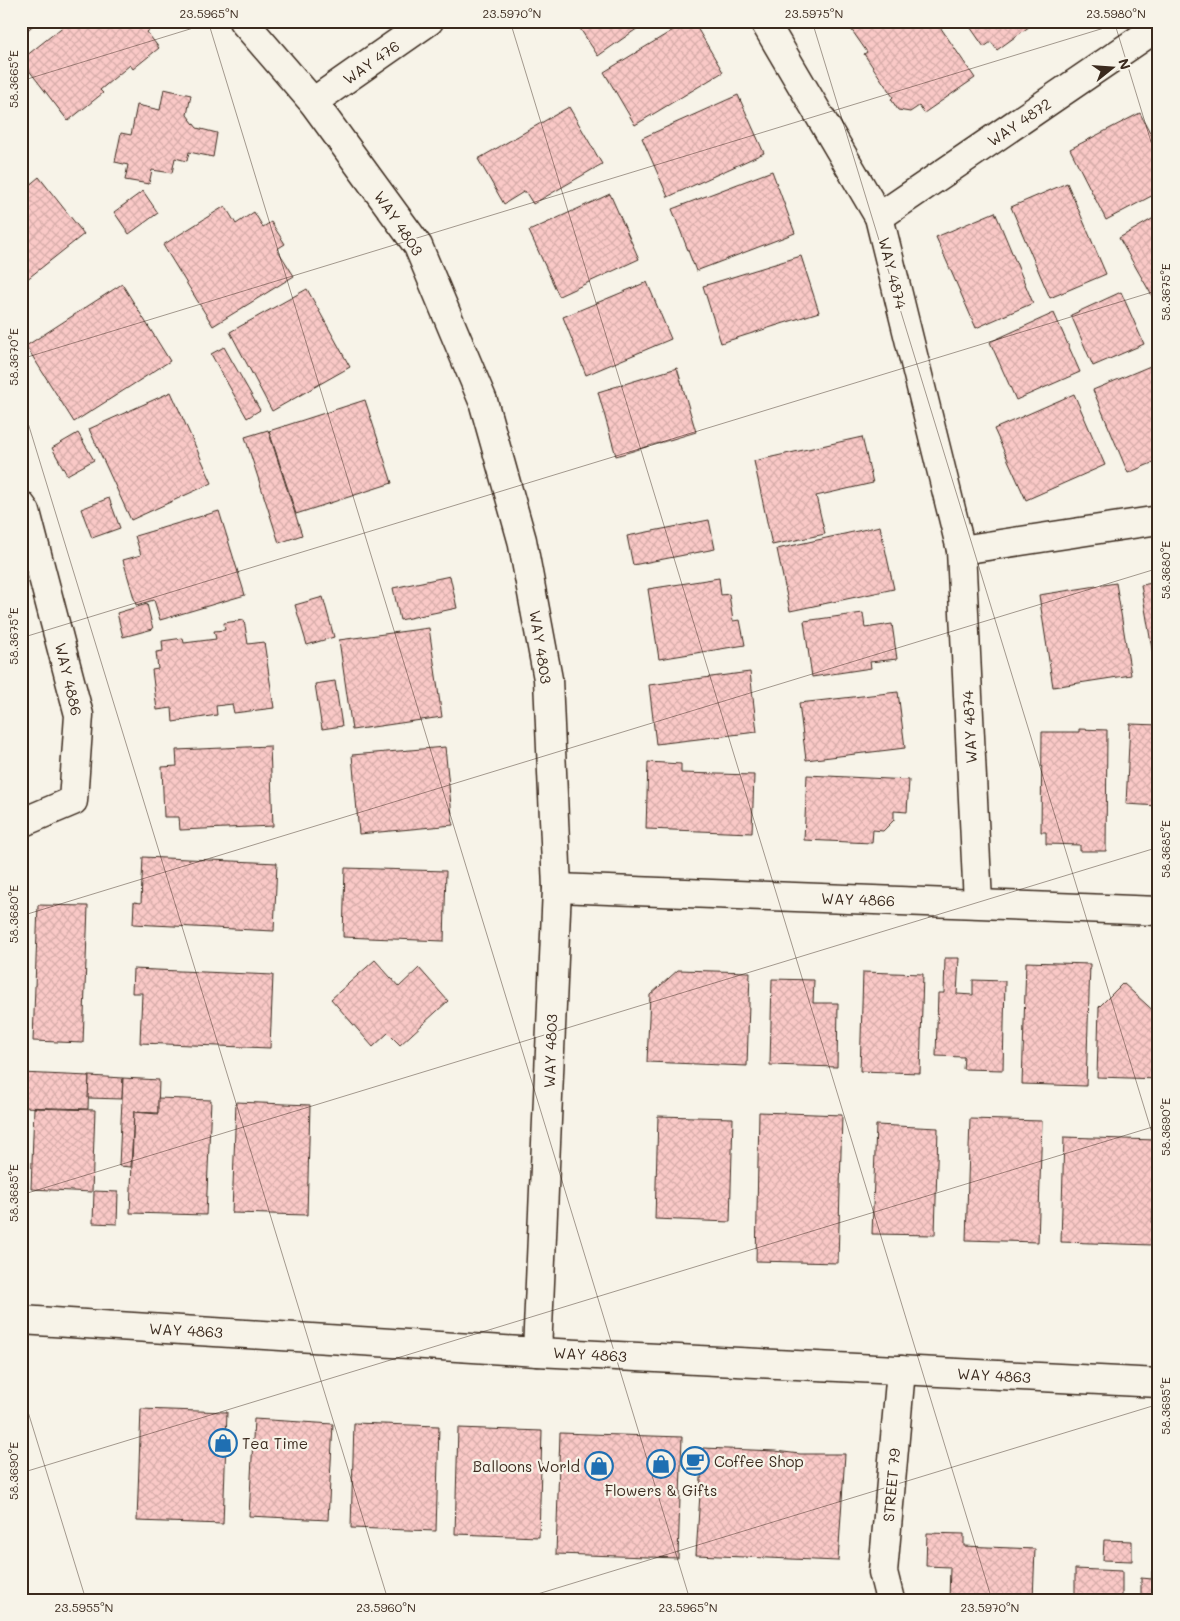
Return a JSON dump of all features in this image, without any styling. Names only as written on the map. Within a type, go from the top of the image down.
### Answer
[{"type":"street","name":"WAY 4803","points":[[243,21],[313,102],[418,246],[483,401],[522,540],[548,680],[557,888],[537,1352]]},
{"type":"street","name":"WAY 476","points":[[313,102],[429,21]]},
{"type":"street","name":"WAY 4874","points":[[764,21],[879,217],[961,550],[978,903]]},
{"type":"street","name":"WAY 4872","points":[[879,217],[1156,36]]},
{"type":"street","name":"WAY 4886","points":[[21,505],[26,512],[79,715],[73,801],[21,823]]},
{"type":"street","points":[[961,550],[1159,520]]},
{"type":"street","name":"WAY 4866","points":[[557,888],[1159,911]]},
{"type":"street","name":"WAY 4863","points":[[21,1320],[537,1352],[1159,1383]]},
{"type":"street","name":"STREET 79","points":[[890,1600],[883,1572],[901,1370]]},
{"type":"building","points":[[21,21],[38,21],[23,34],[21,31]]},
{"type":"building","points":[[70,21],[150,21],[154,26],[147,32],[159,48],[133,69],[130,65],[100,90],[103,93],[68,121],[21,60]]},
{"type":"building","points":[[575,21],[648,21],[598,56]]},
{"type":"building","points":[[688,21],[693,21],[723,72],[635,125],[604,72]]},
{"type":"building","points":[[862,21],[936,21],[975,78],[924,113],[919,106],[910,112],[898,110],[891,99],[893,97],[864,54],[867,52],[851,29]]},
{"type":"building","points":[[966,21],[1037,21],[997,50],[991,42],[984,47]]},
{"type":"building","points":[[164,89],[191,95],[187,115],[197,128],[217,133],[213,157],[189,152],[187,161],[175,158],[172,173],[152,170],[149,184],[125,180],[128,165],[115,162],[121,133],[131,135],[137,105],[160,110]]},
{"type":"building","points":[[738,95],[764,153],[668,197],[642,138]]},
{"type":"building","points":[[569,107],[602,164],[533,204],[525,191],[504,204],[478,159]]},
{"type":"building","points":[[1140,113],[1159,150],[1159,192],[1106,220],[1070,149]]},
{"type":"building","points":[[772,171],[795,233],[696,271],[672,209]]},
{"type":"building","points":[[39,177],[84,234],[21,284],[21,192]]},
{"type":"building","points":[[1067,183],[1106,274],[1050,298],[1011,207]]},
{"type":"building","points":[[143,191],[158,213],[129,234],[114,212]]},
{"type":"building","points":[[610,194],[639,259],[559,296],[529,231]]},
{"type":"building","points":[[225,206],[236,224],[254,212],[263,227],[271,222],[285,244],[277,249],[294,276],[213,326],[163,245]]},
{"type":"building","points":[[995,212],[1033,303],[976,328],[936,237]]},
{"type":"building","points":[[1159,215],[1159,299],[1155,301],[1119,238]]},
{"type":"building","points":[[801,256],[819,312],[721,343],[703,286]]},
{"type":"building","points":[[647,282],[671,339],[586,375],[563,317]]},
{"type":"building","points":[[122,284],[170,361],[74,422],[26,346]]},
{"type":"building","points":[[307,289],[350,367],[272,411],[230,332]]},
{"type":"building","points":[[1121,292],[1144,344],[1093,366],[1071,315]]},
{"type":"building","points":[[1054,313],[1080,372],[1016,400],[990,342]]},
{"type":"building","points":[[224,347],[260,410],[247,418],[211,354]]},
{"type":"building","points":[[1155,364],[1159,372],[1159,460],[1128,473],[1093,390]]},
{"type":"building","points":[[677,368],[696,432],[616,456],[598,392]]},
{"type":"building","points":[[171,392],[212,483],[131,520],[89,429]]},
{"type":"building","points":[[1074,394],[1105,465],[1026,500],[994,429]]},
{"type":"building","points":[[365,400],[392,483],[296,514],[269,431]]},
{"type":"building","points":[[268,430],[302,535],[279,543],[245,437]]},
{"type":"building","points":[[78,433],[94,460],[67,475],[52,448]]},
{"type":"building","points":[[862,437],[873,483],[816,496],[825,534],[772,545],[754,461]]},
{"type":"building","points":[[109,498],[120,528],[92,538],[81,509]]},
{"type":"building","points":[[219,511],[245,595],[160,620],[154,600],[136,605],[123,560],[141,555],[135,536]]},
{"type":"building","points":[[709,520],[715,549],[633,565],[627,536]]},
{"type":"building","points":[[880,526],[894,589],[790,611],[777,549]]},
{"type":"building","points":[[450,576],[457,608],[400,620],[393,588]]},
{"type":"building","points":[[719,578],[721,595],[729,594],[733,621],[740,620],[745,645],[659,659],[648,589]]},
{"type":"building","points":[[1159,582],[1159,677],[1157,678],[1141,585]]},
{"type":"building","points":[[1116,583],[1131,675],[1053,687],[1039,595]]},
{"type":"building","points":[[323,597],[334,637],[307,645],[295,605]]},
{"type":"building","points":[[147,604],[153,629],[123,637],[117,613]]},
{"type":"building","points":[[863,613],[865,628],[892,624],[897,659],[870,662],[871,668],[812,677],[804,621]]},
{"type":"building","points":[[244,620],[248,644],[264,642],[274,708],[234,713],[232,704],[216,706],[217,715],[173,722],[172,708],[157,710],[152,670],[158,669],[156,652],[163,651],[162,641],[183,638],[184,643],[216,639],[214,631],[225,630],[224,623]]},
{"type":"building","points":[[429,628],[442,717],[352,730],[339,640]]},
{"type":"building","points":[[750,672],[757,732],[656,744],[649,685]]},
{"type":"building","points":[[335,681],[342,726],[322,729],[315,684]]},
{"type":"building","points":[[898,692],[905,748],[806,760],[799,703]]},
{"type":"building","points":[[1130,724],[1159,725],[1159,806],[1126,804]]},
{"type":"building","points":[[1079,729],[1107,730],[1106,851],[1080,851],[1080,845],[1046,844],[1046,832],[1041,832],[1042,732],[1079,732]]},
{"type":"building","points":[[270,746],[273,826],[180,830],[179,817],[164,817],[162,767],[177,766],[176,750]]},
{"type":"building","points":[[445,747],[453,825],[359,834],[352,755]]},
{"type":"building","points":[[648,762],[681,764],[681,773],[754,775],[752,833],[646,829]]},
{"type":"building","points":[[807,775],[909,780],[907,812],[894,811],[894,820],[883,831],[873,830],[872,843],[804,840]]},
{"type":"building","points":[[143,857],[277,863],[274,931],[133,924],[134,902],[141,903]]},
{"type":"building","points":[[345,868],[446,871],[444,941],[343,937]]},
{"type":"building","points":[[38,905],[88,906],[83,1043],[33,1041]]},
{"type":"building","points":[[945,958],[959,958],[957,994],[973,995],[973,980],[1005,981],[1003,1070],[963,1069],[964,1057],[936,1056],[938,993],[944,993]]},
{"type":"building","points":[[375,960],[399,987],[419,968],[448,1001],[400,1045],[388,1033],[373,1047],[331,999]]},
{"type":"building","points":[[1026,962],[1090,964],[1086,1086],[1022,1084]]},
{"type":"building","points":[[133,969],[273,975],[270,1048],[140,1043],[142,993],[132,993]]},
{"type":"building","points":[[678,970],[750,972],[747,1066],[647,1062],[650,995]]},
{"type":"building","points":[[863,972],[923,974],[920,1073],[860,1071]]},
{"type":"building","points":[[772,979],[814,980],[813,1003],[838,1003],[837,1067],[770,1065]]},
{"type":"building","points":[[1123,983],[1159,1016],[1159,1079],[1097,1077],[1099,1007]]},
{"type":"building","points":[[21,1073],[89,1076],[88,1109],[21,1107]]},
{"type":"building","points":[[89,1076],[123,1078],[122,1099],[88,1098]]},
{"type":"building","points":[[123,1078],[159,1080],[158,1113],[134,1112],[131,1167],[119,1166]]},
{"type":"building","points":[[158,1098],[211,1100],[206,1215],[130,1213],[134,1112],[158,1114]]},
{"type":"building","points":[[236,1102],[310,1105],[307,1215],[232,1213]]},
{"type":"building","points":[[34,1108],[95,1110],[92,1192],[31,1189]]},
{"type":"building","points":[[759,1112],[842,1115],[838,1263],[756,1261]]},
{"type":"building","points":[[658,1116],[733,1118],[730,1222],[655,1219]]},
{"type":"building","points":[[970,1119],[1042,1121],[1038,1242],[966,1240]]},
{"type":"building","points":[[876,1125],[938,1128],[935,1235],[872,1234]]},
{"type":"building","points":[[1064,1137],[1155,1140],[1152,1245],[1061,1242]]},
{"type":"building","points":[[94,1191],[118,1192],[117,1224],[93,1223]]},
{"type":"building","points":[[141,1409],[227,1412],[223,1524],[137,1521]]},
{"type":"building","points":[[254,1419],[333,1424],[328,1520],[249,1516]]},
{"type":"building","points":[[354,1423],[439,1426],[436,1531],[351,1528]]},
{"type":"building","points":[[458,1428],[542,1431],[539,1537],[455,1534]]},
{"type":"building","points":[[560,1433],[682,1437],[678,1558],[556,1554]]},
{"type":"building","points":[[703,1448],[800,1454],[845,1454],[838,1561],[696,1555]]},
{"type":"building","points":[[927,1533],[964,1534],[964,1546],[1035,1549],[1033,1600],[949,1600],[950,1567],[926,1566]]},
{"type":"building","points":[[1104,1540],[1132,1541],[1132,1561],[1103,1560]]},
{"type":"building","points":[[1075,1569],[1122,1571],[1122,1598],[1075,1596]]},
{"type":"building","points":[[1152,1571],[1159,1571],[1159,1600],[1141,1600],[1141,1578],[1152,1579]]},
{"type":"building","points":[[1056,1597],[1109,1598],[1109,1600],[1056,1600]]},
{"type":"place","name":"Tea Time","points":[[223,1443]]},
{"type":"place","name":"Coffee Shop","points":[[695,1461]]},
{"type":"place","name":"Flowers & Gifts","points":[[661,1464]]},
{"type":"place","name":"Balloons World","points":[[599,1466]]}]
